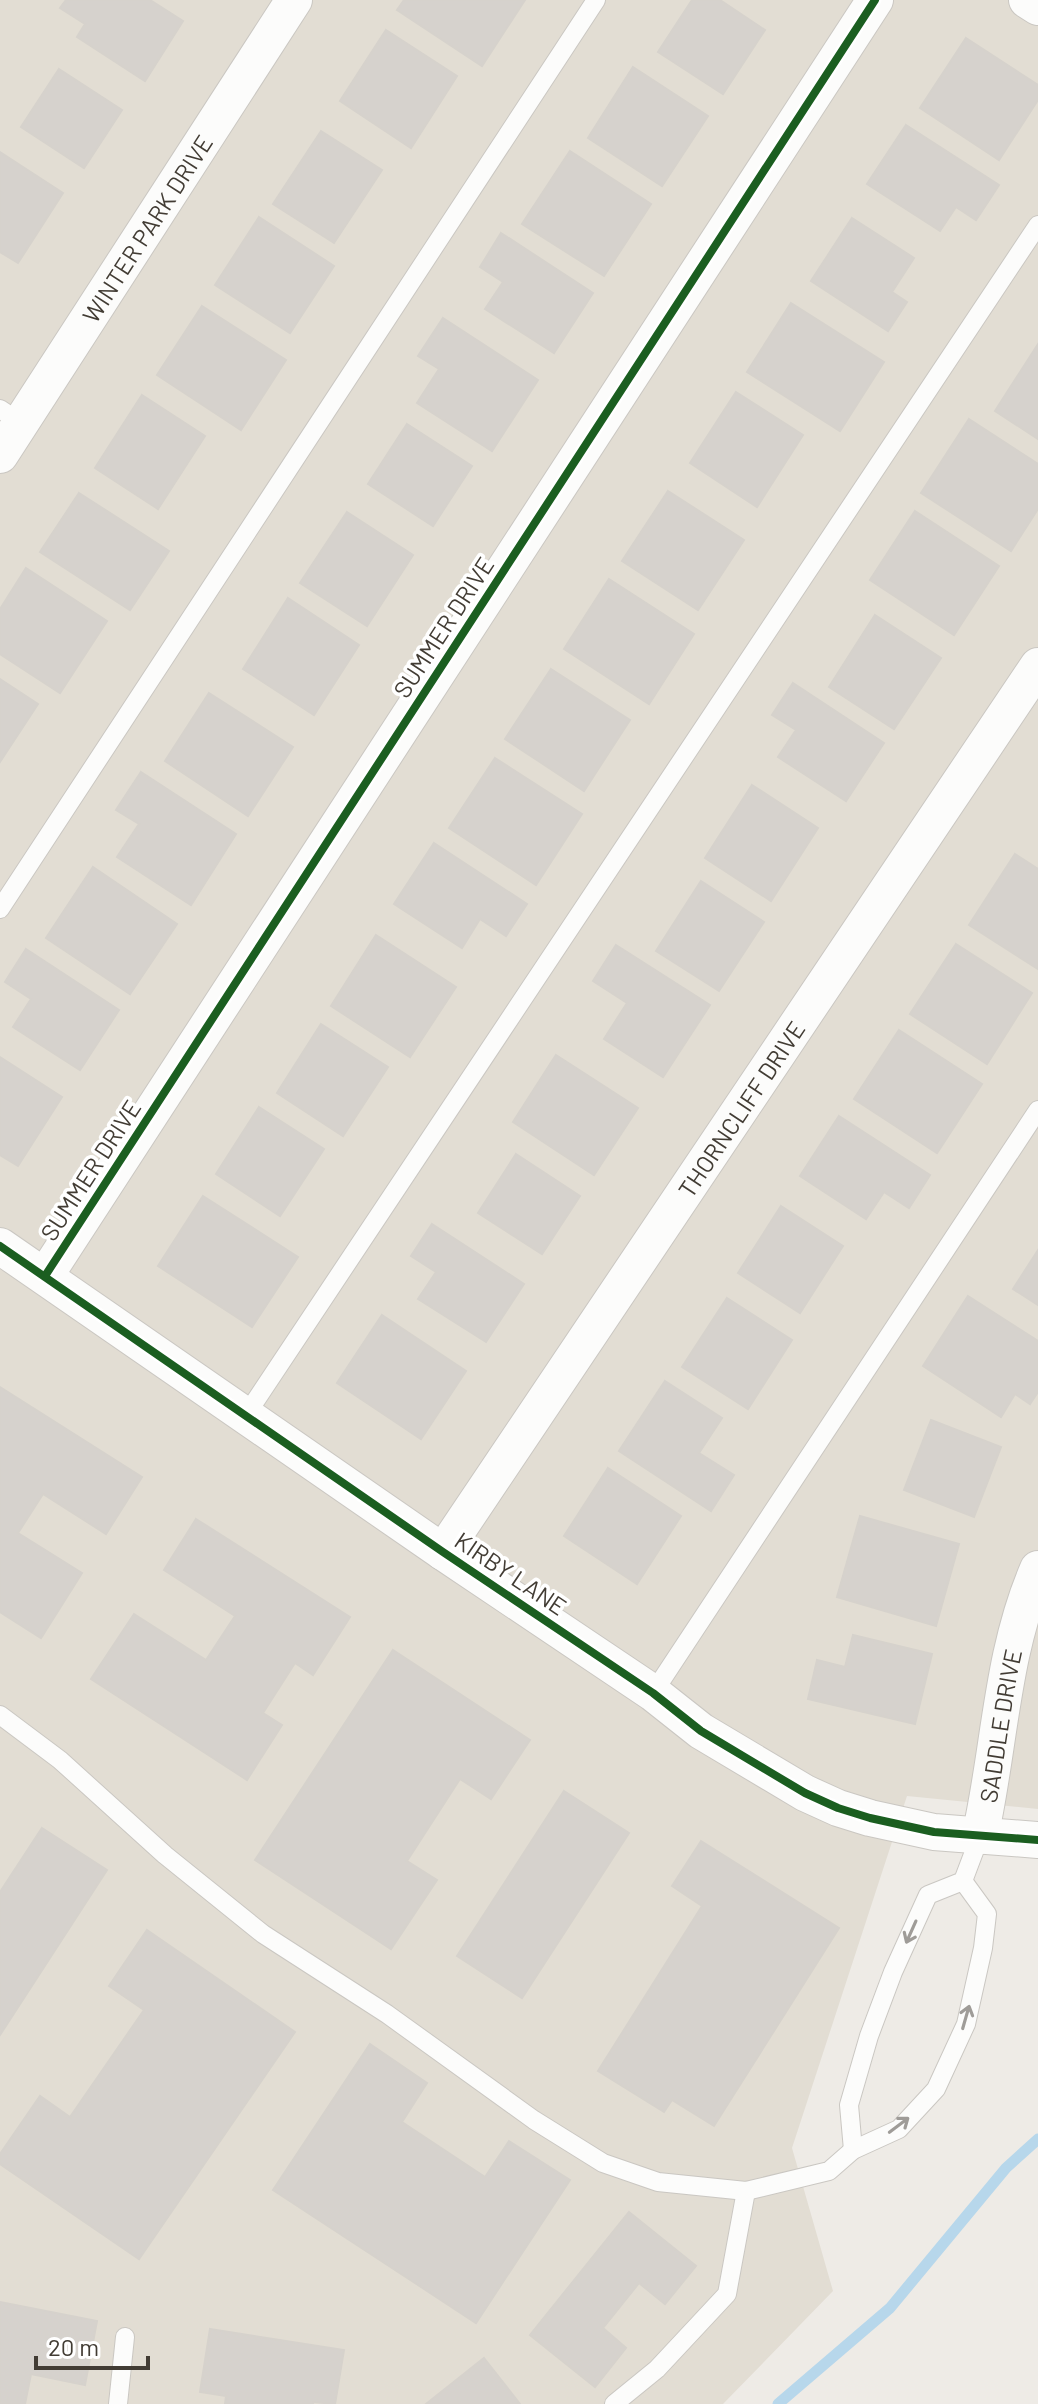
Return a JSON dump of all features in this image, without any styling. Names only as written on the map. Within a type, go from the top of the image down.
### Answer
[{"type":"street","name":"WINTER PARK DRIVE","points":[[0,455],[11,416],[294,0]]},
{"type":"street","name":"SUMMER DRIVE","points":[[45,1276],[875,0]]},
{"type":"street","points":[[1027,0],[1038,7]]},
{"type":"street","name":"THORNCLIFF DRIVE","points":[[443,1552],[1038,666]]},
{"type":"street","name":"KIRBY LANE","points":[[0,1246],[653,1693],[701,1731],[805,1793],[870,1818],[934,1832],[1038,1840]]},
{"type":"street","name":"SADDLE DRIVE","points":[[980,1836],[992,1784],[996,1734],[1010,1658],[1038,1569]]},
{"type":"lane","points":[[0,909],[596,0]]},
{"type":"lane","points":[[246,1415],[1038,225]]},
{"type":"lane","points":[[653,1693],[1038,1110]]},
{"type":"lane","points":[[0,1715],[60,1760],[165,1855],[263,1934],[387,2014],[534,2120],[603,2163],[658,2182],[746,2191],[829,2171],[853,2150],[899,2129],[936,2089],[966,2024],[983,1948],[987,1914],[963,1881]]},
{"type":"lane","points":[[853,2150],[849,2105],[869,2036],[893,1972],[928,1895],[963,1881],[980,1836]]},
{"type":"lane","points":[[614,2404],[657,2369],[727,2294],[746,2191]]},
{"type":"lane","points":[[118,2404],[125,2337]]},
{"type":"shaded area","points":[[0,0],[1038,0],[1038,1809],[907,1796],[792,2148],[833,2291],[723,2404],[0,2404]]},
{"type":"building","points":[[66,0],[150,0],[183,21],[145,81],[77,37],[85,24],[60,8]]},
{"type":"building","points":[[404,0],[525,0],[482,66],[397,10]]},
{"type":"building","points":[[692,0],[720,0],[765,30],[723,94],[658,52]]},
{"type":"building","points":[[386,30],[457,76],[411,148],[340,101]]},
{"type":"building","points":[[966,38],[1038,85],[1038,100],[999,160],[920,108]]},
{"type":"building","points":[[633,67],[708,116],[662,186],[588,138]]},
{"type":"building","points":[[59,69],[122,110],[84,168],[21,127]]},
{"type":"building","points":[[906,125],[999,185],[976,220],[956,207],[940,231],[867,184]]},
{"type":"building","points":[[321,131],[382,170],[334,243],[273,204]]},
{"type":"building","points":[[570,151],[651,204],[604,276],[522,224]]},
{"type":"building","points":[[0,152],[63,193],[18,263],[0,252]]},
{"type":"building","points":[[259,217],[334,266],[290,333],[215,285]]},
{"type":"building","points":[[852,218],[914,258],[892,292],[907,302],[888,331],[811,281]]},
{"type":"building","points":[[501,233],[593,293],[554,353],[485,309],[503,282],[480,267]]},
{"type":"building","points":[[791,303],[884,362],[840,431],[747,372]]},
{"type":"building","points":[[202,306],[286,360],[241,430],[157,375]]},
{"type":"building","points":[[443,318],[538,380],[492,451],[417,403],[439,369],[418,356]]},
{"type":"building","points":[[1038,344],[1038,439],[995,411]]},
{"type":"building","points":[[736,392],[803,435],[757,507],[690,463]]},
{"type":"building","points":[[142,395],[205,436],[158,509],[95,468]]},
{"type":"building","points":[[969,419],[1038,464],[1038,509],[1011,551],[921,493]]},
{"type":"building","points":[[407,424],[472,466],[433,526],[368,484]]},
{"type":"building","points":[[668,491],[744,540],[698,610],[622,561]]},
{"type":"building","points":[[79,493],[169,551],[130,610],[40,552]]},
{"type":"building","points":[[915,511],[999,566],[954,635],[870,580]]},
{"type":"building","points":[[347,512],[413,555],[367,626],[300,583]]},
{"type":"building","points":[[26,568],[107,621],[60,693],[0,654],[0,609]]},
{"type":"building","points":[[609,579],[694,634],[649,704],[564,649]]},
{"type":"building","points":[[288,598],[359,645],[314,715],[243,669]]},
{"type":"building","points":[[875,615],[941,658],[894,729],[829,687]]},
{"type":"building","points":[[551,669],[630,720],[584,791],[505,739]]},
{"type":"building","points":[[0,679],[38,704],[0,762]]},
{"type":"building","points":[[793,683],[884,743],[846,801],[778,757],[796,730],[772,715]]},
{"type":"building","points":[[209,693],[293,747],[248,816],[165,761]]},
{"type":"building","points":[[495,758],[582,814],[536,885],[449,828]]},
{"type":"building","points":[[141,772],[236,834],[191,905],[117,857],[139,824],[116,810]]},
{"type":"building","points":[[752,785],[818,828],[771,901],[705,858]]},
{"type":"building","points":[[434,843],[527,904],[506,936],[480,919],[462,948],[394,904]]},
{"type":"building","points":[[1015,854],[1038,869],[1038,969],[969,925]]},
{"type":"building","points":[[93,867],[177,924],[130,994],[46,938]]},
{"type":"building","points":[[701,881],[764,922],[719,991],[656,951]]},
{"type":"building","points":[[376,935],[456,987],[410,1057],[331,1006]]},
{"type":"building","points":[[956,944],[1032,993],[987,1064],[910,1014]]},
{"type":"building","points":[[616,945],[710,1005],[663,1077],[604,1039],[627,1003],[593,981]]},
{"type":"building","points":[[26,949],[119,1010],[80,1070],[13,1027],[31,999],[5,982]]},
{"type":"building","points":[[321,1024],[388,1067],[343,1136],[277,1093]]},
{"type":"building","points":[[899,1030],[982,1084],[937,1153],[854,1099]]},
{"type":"building","points":[[556,1055],[638,1108],[594,1175],[513,1122]]},
{"type":"building","points":[[0,1057],[62,1097],[18,1166],[0,1155]]},
{"type":"building","points":[[259,1107],[324,1149],[280,1216],[216,1174]]},
{"type":"building","points":[[839,1116],[930,1175],[909,1208],[884,1192],[866,1219],[800,1176]]},
{"type":"building","points":[[516,1154],[580,1196],[542,1254],[478,1213]]},
{"type":"building","points":[[203,1196],[298,1257],[252,1327],[158,1266]]},
{"type":"building","points":[[781,1206],[843,1246],[800,1313],[738,1273]]},
{"type":"building","points":[[432,1224],[524,1284],[486,1342],[418,1299],[436,1272],[411,1256]]},
{"type":"building","points":[[1038,1250],[1038,1305],[1013,1289]]},
{"type":"building","points":[[968,1296],[1038,1341],[1038,1392],[1030,1404],[1015,1394],[1001,1417],[923,1366]]},
{"type":"building","points":[[727,1298],[792,1340],[748,1409],[682,1367]]},
{"type":"building","points":[[382,1315],[466,1371],[421,1439],[337,1383]]},
{"type":"building","points":[[665,1381],[722,1418],[699,1453],[734,1475],[711,1511],[619,1451]]},
{"type":"building","points":[[0,1387],[142,1477],[106,1534],[43,1494],[18,1533],[82,1573],[41,1638],[0,1612]]},
{"type":"building","points":[[931,1420],[1001,1447],[974,1517],[904,1490]]},
{"type":"building","points":[[608,1468],[681,1516],[637,1584],[564,1536]]},
{"type":"building","points":[[860,1516],[959,1544],[936,1626],[837,1597]]},
{"type":"building","points":[[196,1519],[350,1617],[313,1675],[295,1663],[263,1713],[282,1725],[247,1780],[91,1679],[134,1614],[206,1660],[235,1616],[164,1570]]},
{"type":"building","points":[[853,1635],[932,1654],[915,1724],[808,1699],[817,1660],[845,1667]]},
{"type":"building","points":[[393,1650],[530,1740],[491,1799],[460,1779],[407,1861],[437,1880],[391,1949],[255,1860]]},
{"type":"building","points":[[564,1791],[629,1833],[522,1998],[457,1956]]},
{"type":"building","points":[[42,1828],[107,1870],[0,2035],[0,1892]]},
{"type":"building","points":[[701,1841],[839,1928],[714,2126],[672,2100],[664,2112],[598,2071],[702,1906],[672,1886]]},
{"type":"building","points":[[147,1930],[295,2032],[139,2259],[0,2164],[0,2154],[40,2096],[70,2117],[144,2010],[109,1986]]},
{"type":"building","points":[[370,2044],[427,2083],[402,2122],[485,2177],[509,2141],[570,2180],[476,2323],[273,2190]]},
{"type":"building","points":[[629,2212],[696,2266],[665,2304],[639,2283],[603,2328],[626,2348],[595,2387],[530,2335]]},
{"type":"building","points":[[0,2302],[97,2321],[85,2385],[31,2374],[25,2404],[0,2404]]},
{"type":"building","points":[[210,2329],[344,2350],[335,2404],[225,2404],[226,2396],[200,2392]]},
{"type":"building","points":[[484,2358],[520,2404],[426,2404]]},
{"type":"waterway","points":[[778,2404],[890,2308],[1006,2168],[1038,2139]]},
{"type":"cycle path","points":[[45,1276],[875,0]]},
{"type":"cycle path","points":[[0,1246],[653,1693],[701,1731],[805,1793],[870,1818],[934,1832],[1038,1840]]}]
